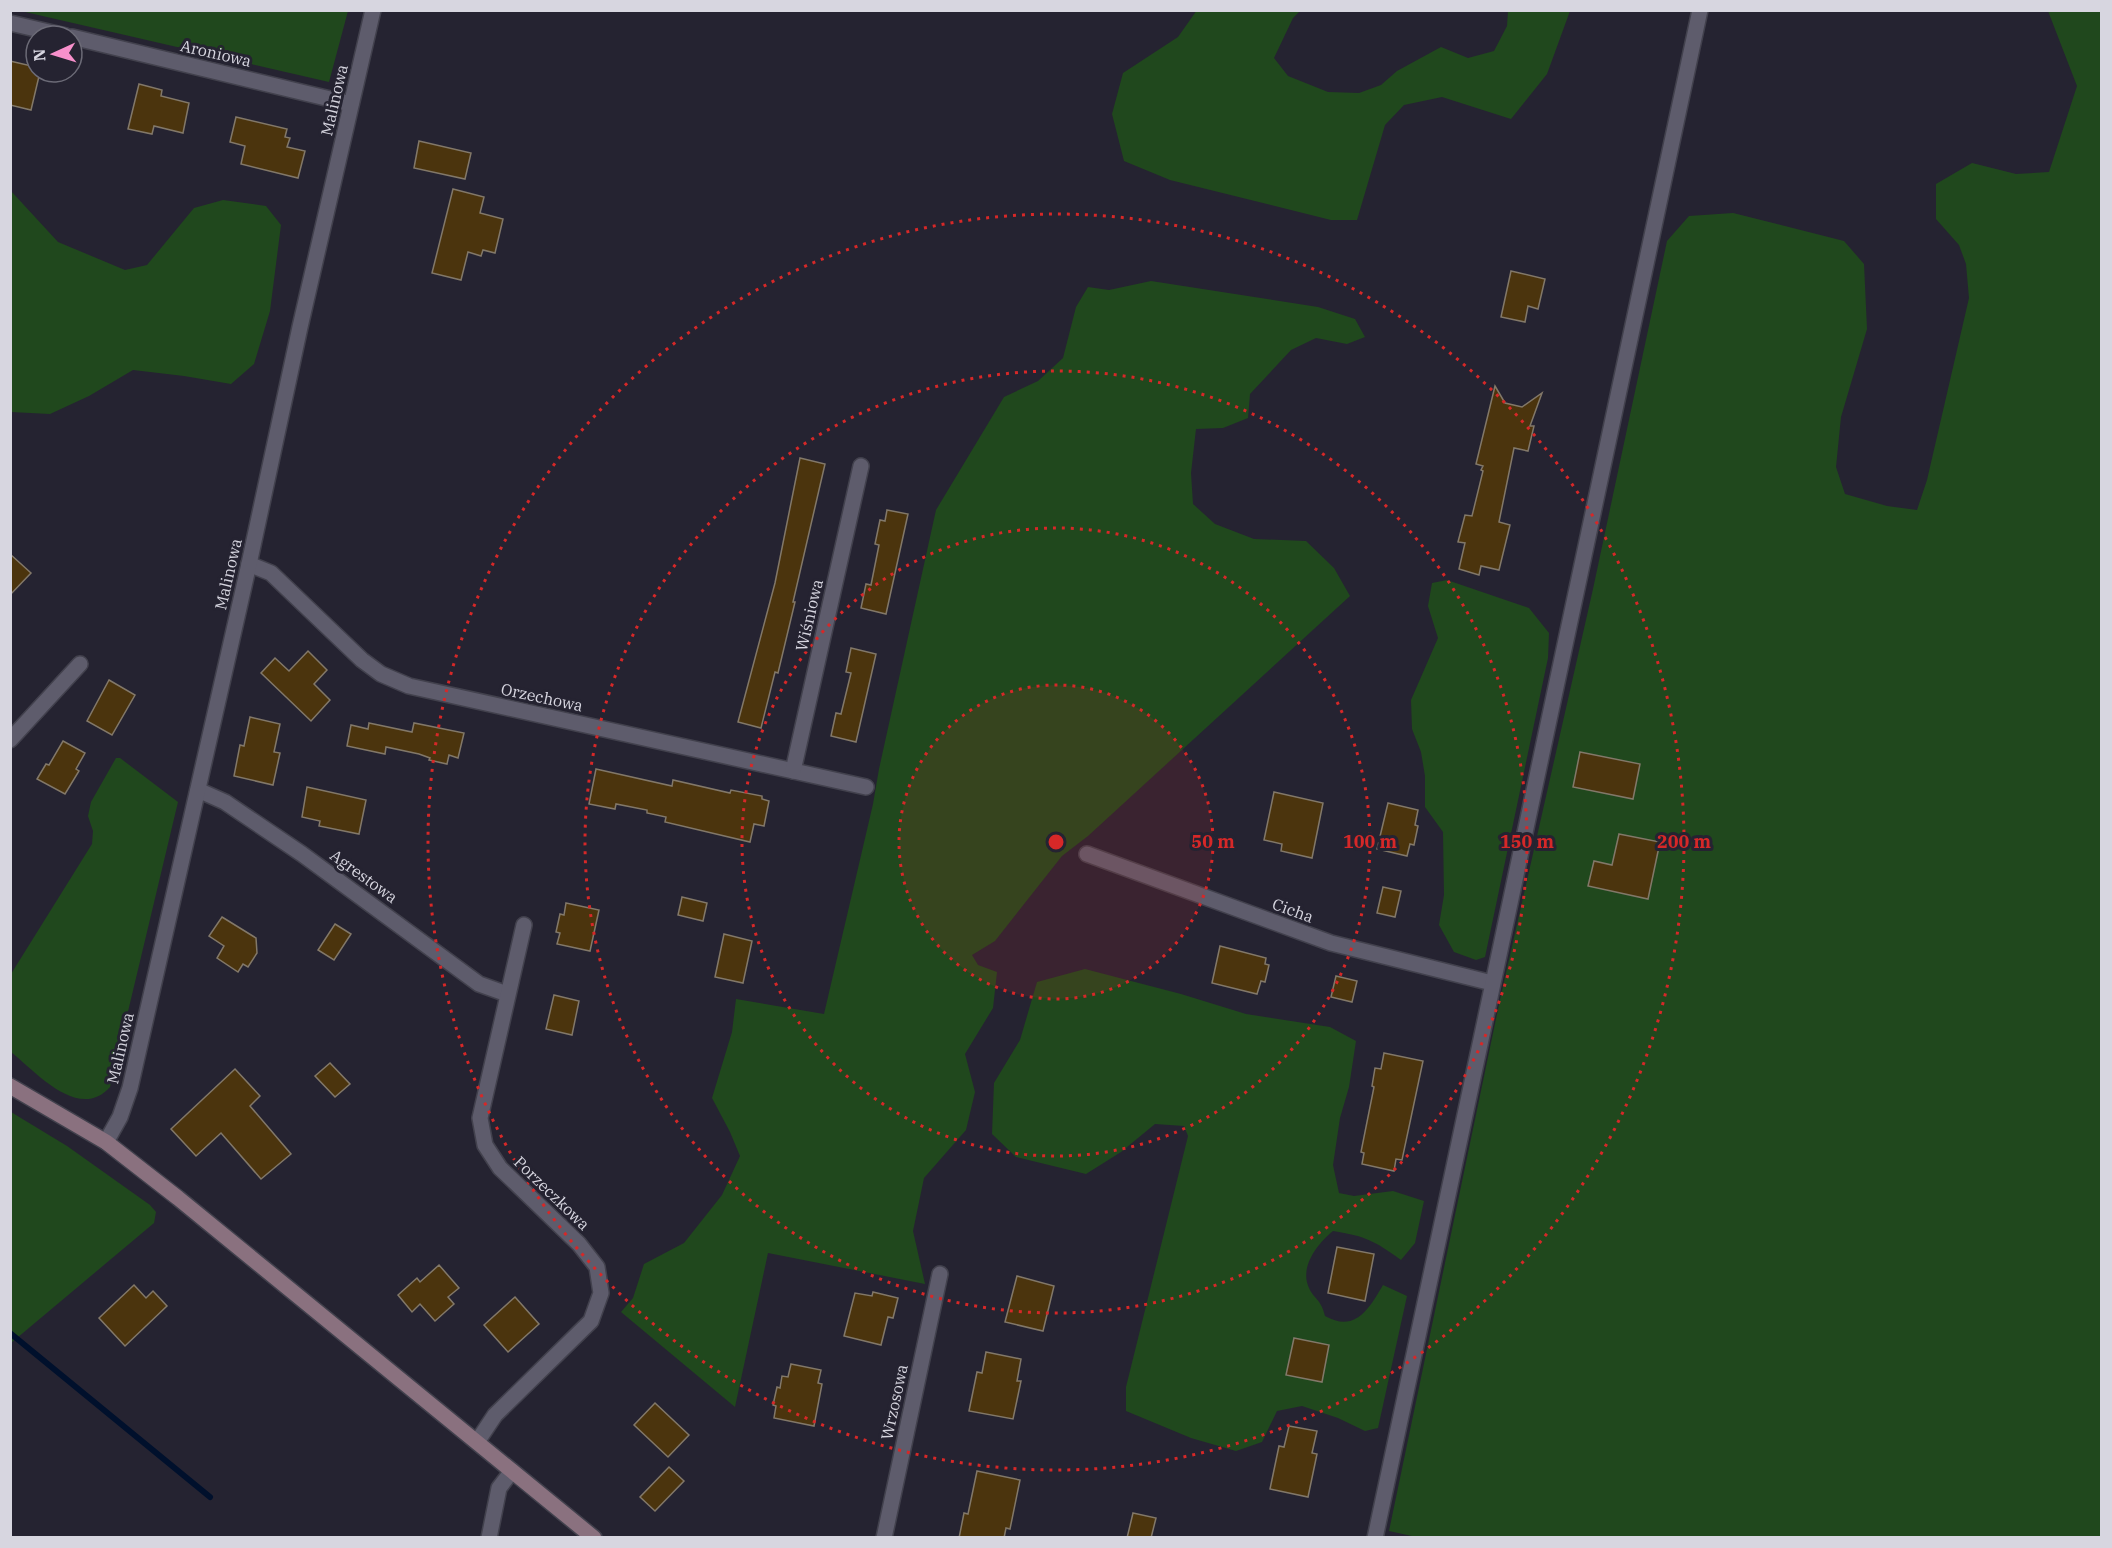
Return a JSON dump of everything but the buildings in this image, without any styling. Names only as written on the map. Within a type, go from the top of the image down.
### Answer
[{"type":"street","name":"Malinowa","points":[[106,1142],[120,1117],[130,1088],[373,10]]},
{"type":"street","points":[[1375,1538],[1700,10]]},
{"type":"street","name":"Aroniowa","points":[[84,41],[351,104]]},
{"type":"street","name":"Wiśniowa","points":[[793,771],[861,466]]},
{"type":"street","name":"Orzechowa","points":[[249,564],[278,578],[313,615],[362,660],[381,674],[409,686],[866,787]]},
{"type":"street","points":[[10,740],[80,664]]},
{"type":"street","name":"Agrestowa","points":[[198,790],[225,802],[302,854],[479,984],[507,994]]},
{"type":"street","name":"Cicha","points":[[1087,855],[1331,943],[1492,983]]},
{"type":"street","name":"Porzeczkowa","points":[[477,1442],[495,1415],[591,1321],[601,1293],[597,1267],[579,1244],[500,1168],[485,1145],[480,1118],[524,925]]},
{"type":"street","points":[[10,1086],[106,1142],[594,1538]]},
{"type":"street","name":"Wrzosowa","points":[[884,1538],[940,1274]]},
{"type":"street","points":[[489,1538],[499,1488],[512,1471]]},
{"type":"green space","points":[[1197,10],[1300,11],[1293,18],[1274,58],[1288,76],[1328,92],[1359,93],[1381,85],[1397,71],[1441,47],[1468,58],[1494,51],[1507,26],[1508,11],[1570,11],[1547,74],[1511,119],[1442,97],[1404,105],[1385,125],[1357,220],[1331,220],[1170,180],[1124,161],[1112,114],[1123,73],[1178,37]]},
{"type":"green space","points":[[21,11],[348,11],[329,82]]},
{"type":"green space","points":[[2048,11],[2101,11],[2101,1537],[1421,1538],[1389,1531],[1501,995],[1593,589],[1667,241],[1689,216],[1733,213],[1844,241],[1864,264],[1867,329],[1841,417],[1836,467],[1845,494],[1887,506],[1917,510],[1927,480],[1969,298],[1966,264],[1959,245],[1936,219],[1936,184],[1972,163],[2016,174],[2049,172],[2077,86]]},
{"type":"green space","points":[[11,191],[58,242],[125,270],[147,265],[194,208],[223,200],[266,206],[281,225],[270,311],[254,364],[231,384],[133,370],[89,396],[50,414],[11,412]]},
{"type":"green space","points":[[1151,281],[1318,307],[1355,319],[1365,337],[1347,344],[1316,338],[1291,350],[1250,394],[1248,418],[1223,428],[1196,429],[1191,473],[1193,504],[1215,524],[1254,539],[1306,541],[1334,568],[1350,596],[1088,836],[1062,856],[995,941],[972,955],[978,965],[997,972],[993,1008],[965,1054],[975,1092],[966,1130],[924,1178],[913,1231],[925,1284],[768,1253],[735,1407],[621,1312],[633,1298],[644,1264],[684,1243],[722,1195],[740,1156],[712,1098],[732,1032],[736,999],[824,1014],[873,804],[936,510],[1004,397],[1038,381],[1063,358],[1076,307],[1088,287],[1109,290]]},
{"type":"green space","points":[[1447,580],[1529,608],[1549,633],[1548,658],[1485,957],[1476,960],[1454,952],[1439,925],[1444,895],[1443,832],[1425,807],[1425,776],[1421,752],[1412,729],[1411,700],[1438,638],[1428,606],[1432,583]]},
{"type":"green space","points":[[116,758],[120,758],[178,802],[110,1087],[98,1096],[85,1099],[72,1097],[58,1090],[11,1052],[11,974],[92,844],[93,831],[88,816],[91,802]]},
{"type":"green space","points":[[1085,969],[1246,1014],[1330,1027],[1356,1041],[1333,1165],[1339,1193],[1354,1196],[1393,1191],[1424,1201],[1415,1243],[1401,1260],[1369,1240],[1333,1231],[1316,1249],[1306,1272],[1309,1288],[1322,1306],[1325,1316],[1336,1321],[1345,1322],[1360,1316],[1383,1285],[1407,1296],[1378,1428],[1365,1431],[1338,1418],[1302,1406],[1277,1411],[1262,1442],[1236,1451],[1191,1438],[1126,1411],[1126,1387],[1188,1136],[1184,1126],[1155,1124],[1121,1152],[1086,1174],[1016,1157],[992,1134],[994,1083],[1020,1040],[1037,982]]},
{"type":"green space","points":[[11,1112],[67,1146],[150,1205],[156,1212],[154,1223],[11,1343]]},
{"type":"waterway","points":[[10,1333],[210,1497]]}]
